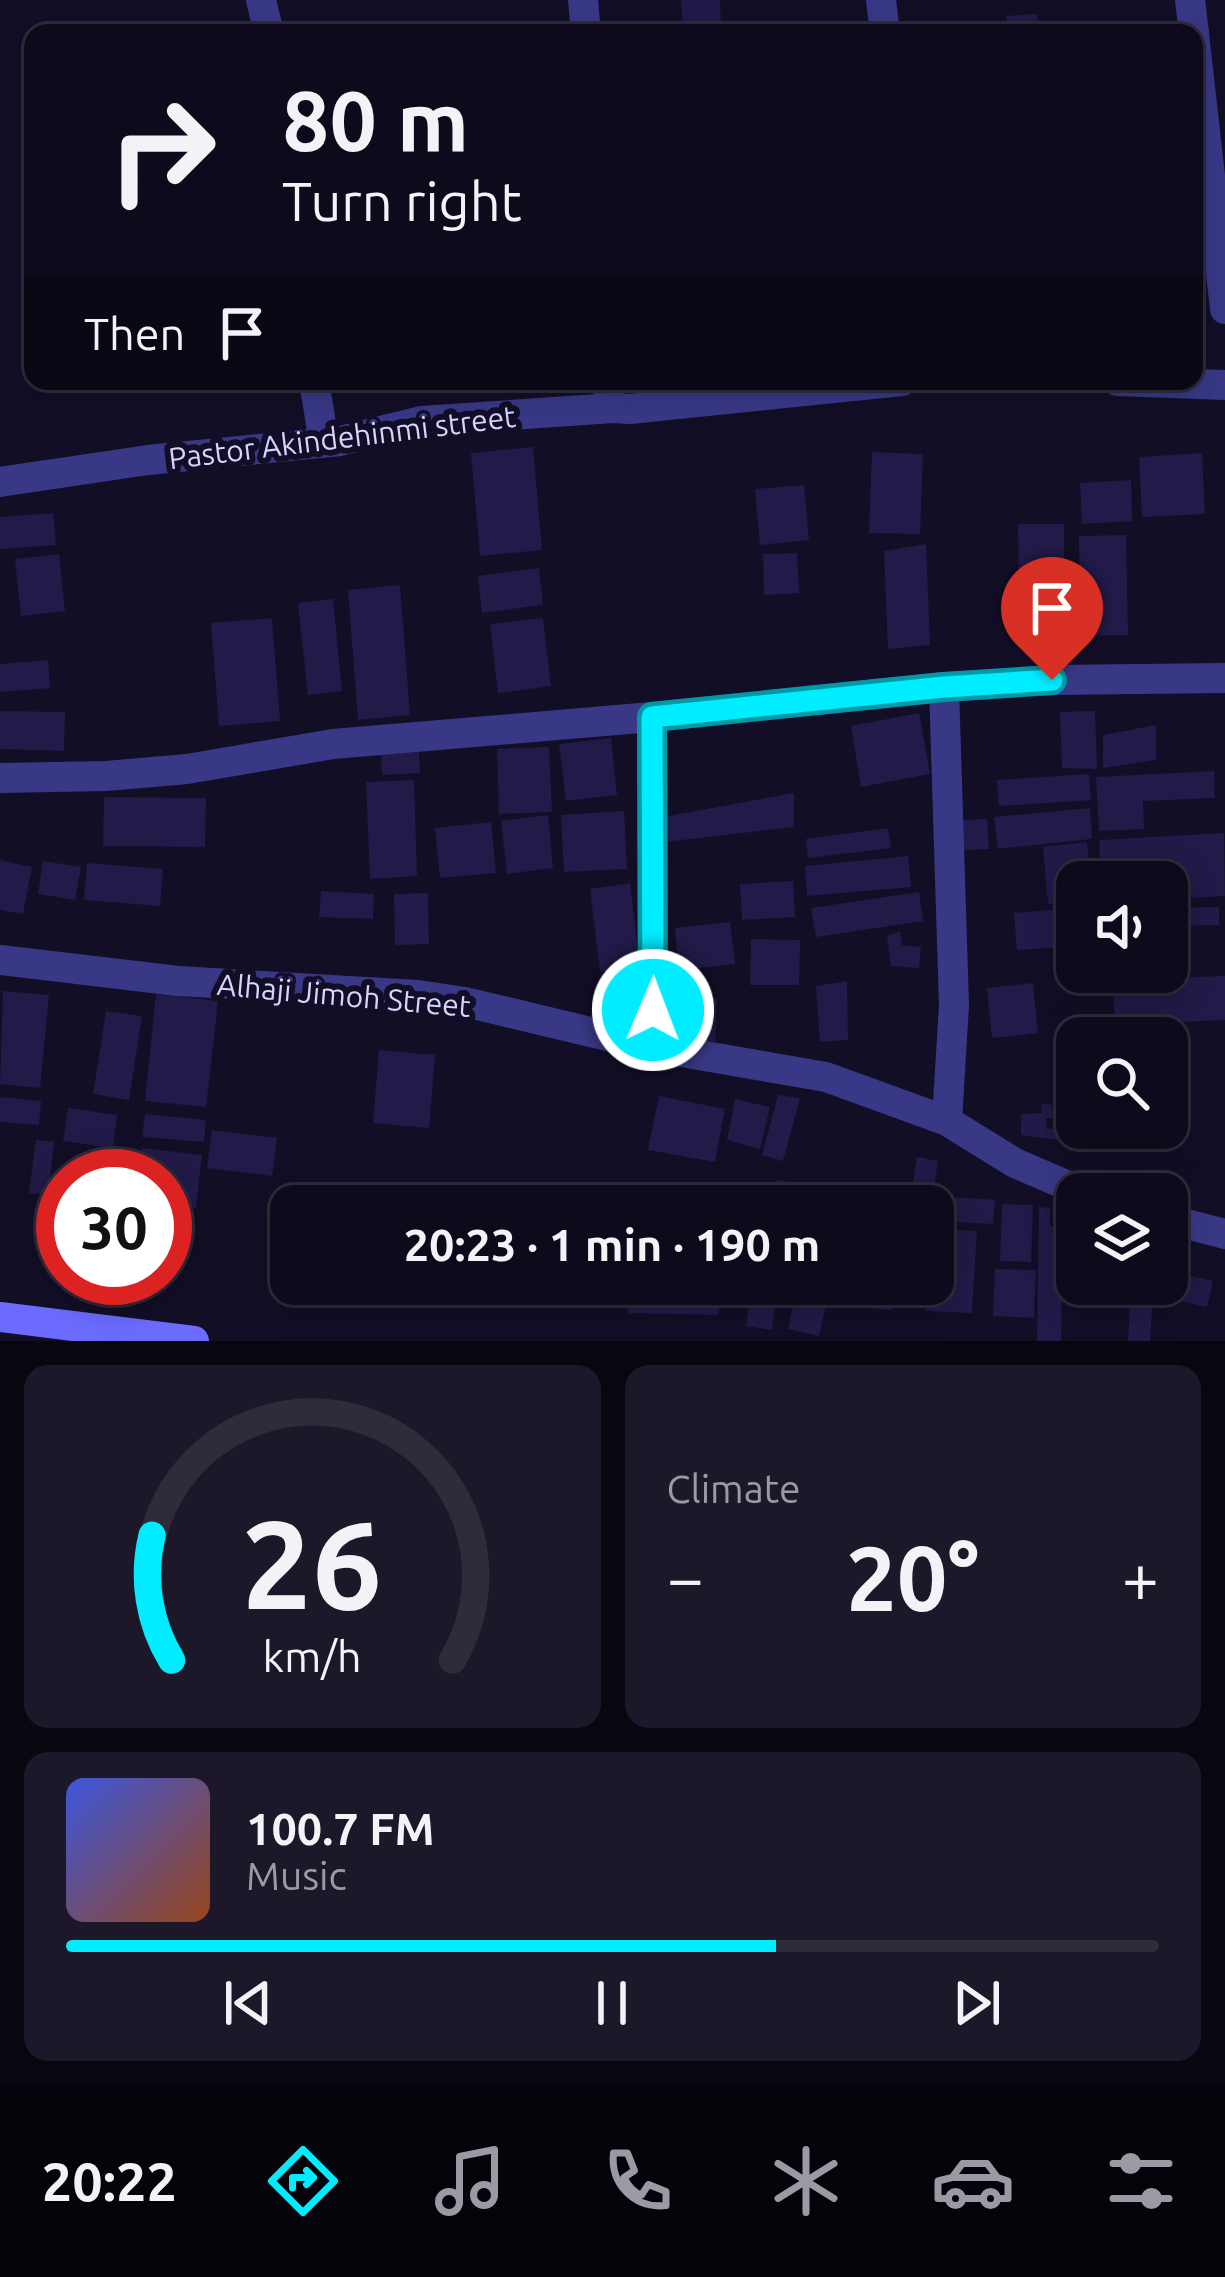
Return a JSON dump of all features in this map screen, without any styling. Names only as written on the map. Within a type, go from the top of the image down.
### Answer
[{"type":"main road","points":[[4,1325],[194,1341]]},
{"type":"street","points":[[1203,113],[1225,309]]},
{"type":"street","points":[[315,390],[324,442]]},
{"type":"street","name":"Pastor Akindehinmi street","points":[[0,482],[148,460],[361,438],[421,421],[609,394],[644,409],[819,390]]},
{"type":"street","points":[[0,778],[146,773],[333,744],[944,687],[1225,678]]},
{"type":"street","points":[[944,687],[954,1005],[947,1121]]},
{"type":"street","points":[[652,717],[653,1047]]},
{"type":"street","name":"Alhaji Jimoh Street","points":[[0,960],[178,981],[418,995],[653,1047],[826,1077],[947,1121],[1015,1163],[1056,1181]]},
{"type":"street","points":[[1188,1224],[1225,1234]]},
{"type":"building","points":[[681,0],[720,0],[721,24],[683,24]]},
{"type":"building","points":[[1037,14],[1038,24],[1006,24],[1006,16]]},
{"type":"building","points":[[533,447],[542,550],[480,556],[471,453]]},
{"type":"building","points":[[872,452],[923,454],[920,534],[869,533]]},
{"type":"building","points":[[1202,453],[1205,514],[1142,517],[1139,457]]},
{"type":"building","points":[[1131,480],[1132,521],[1082,524],[1080,483]]},
{"type":"building","points":[[804,485],[809,540],[760,545],[755,489]]},
{"type":"building","points":[[53,513],[56,545],[0,549],[0,517]]},
{"type":"building","points":[[1018,524],[1064,524],[1064,592],[1019,593]]},
{"type":"building","points":[[1126,535],[1128,635],[1080,636],[1079,536]]},
{"type":"building","points":[[926,544],[930,645],[888,649],[884,551]]},
{"type":"building","points":[[797,553],[799,593],[764,595],[763,554]]},
{"type":"building","points":[[59,554],[65,611],[21,616],[15,559]]},
{"type":"building","points":[[539,568],[543,605],[482,613],[478,576]]},
{"type":"building","points":[[400,585],[410,715],[358,720],[348,590]]},
{"type":"building","points":[[333,599],[342,691],[308,695],[298,603]]},
{"type":"building","points":[[272,618],[280,721],[219,726],[211,623]]},
{"type":"building","points":[[543,618],[551,686],[498,693],[490,624]]},
{"type":"building","points":[[48,660],[50,688],[0,692],[0,664]]},
{"type":"building","points":[[0,711],[65,712],[64,751],[0,749]]},
{"type":"building","points":[[1095,711],[1097,769],[1062,768],[1060,712]]},
{"type":"building","points":[[919,713],[930,774],[861,787],[851,726]]},
{"type":"building","points":[[1156,725],[1156,760],[1103,768],[1103,735]]},
{"type":"building","points":[[611,738],[617,795],[566,801],[559,744]]},
{"type":"building","points":[[549,747],[552,812],[499,814],[497,749]]},
{"type":"building","points":[[419,752],[420,773],[382,775],[381,754]]},
{"type":"building","points":[[1214,771],[1215,798],[1143,801],[1144,829],[1099,831],[1096,777]]},
{"type":"building","points":[[1089,774],[1091,800],[999,806],[997,780]]},
{"type":"building","points":[[414,780],[417,876],[370,879],[366,782]]},
{"type":"building","points":[[794,793],[794,827],[664,842],[663,817]]},
{"type":"building","points":[[104,797],[206,798],[205,847],[103,846]]},
{"type":"building","points":[[1090,808],[1092,839],[998,849],[994,817]]},
{"type":"building","points":[[624,811],[627,869],[564,872],[561,815]]},
{"type":"building","points":[[548,815],[553,868],[507,874],[501,821]]},
{"type":"building","points":[[987,819],[989,849],[963,850],[962,820]]},
{"type":"building","points":[[491,822],[496,873],[440,878],[435,828]]},
{"type":"building","points":[[888,828],[891,848],[808,858],[806,839]]},
{"type":"building","points":[[1224,833],[1225,896],[1188,898],[1188,861],[1100,861],[1099,840]]},
{"type":"building","points":[[1087,842],[1089,861],[1056,861],[1056,903],[1048,904],[1043,847]]},
{"type":"building","points":[[908,856],[911,887],[807,896],[805,866]]},
{"type":"building","points":[[0,860],[32,867],[23,914],[0,910]]},
{"type":"building","points":[[43,861],[81,867],[75,900],[38,894]]},
{"type":"building","points":[[87,863],[163,869],[160,906],[84,900]]},
{"type":"building","points":[[793,881],[795,917],[742,920],[740,884]]},
{"type":"building","points":[[630,883],[640,967],[600,972],[590,889]]},
{"type":"building","points":[[321,891],[374,894],[373,919],[319,917]]},
{"type":"building","points":[[919,892],[923,921],[816,937],[811,908]]},
{"type":"building","points":[[428,893],[429,944],[395,945],[394,894]]},
{"type":"building","points":[[1219,907],[1219,925],[1188,926],[1188,908]]},
{"type":"building","points":[[1056,910],[1056,947],[1017,950],[1014,913]]},
{"type":"building","points":[[730,922],[735,964],[679,970],[675,928]]},
{"type":"building","points":[[900,931],[902,945],[921,947],[919,968],[891,966],[887,936]]},
{"type":"building","points":[[751,939],[800,940],[799,985],[750,985]]},
{"type":"building","points":[[1225,976],[1225,1020],[1115,1017],[1114,993],[1188,993],[1188,977]]},
{"type":"building","points":[[847,981],[848,1040],[820,1042],[816,986]]},
{"type":"building","points":[[1033,983],[1038,1033],[992,1038],[987,988]]},
{"type":"building","points":[[3,991],[49,995],[40,1088],[0,1084]]},
{"type":"building","points":[[156,994],[218,1001],[206,1107],[145,1101]]},
{"type":"building","points":[[677,997],[717,998],[715,1042],[675,1040]]},
{"type":"building","points":[[106,1011],[142,1016],[129,1100],[93,1094]]},
{"type":"building","points":[[379,1050],[435,1055],[429,1128],[373,1123]]},
{"type":"building","points":[[778,1095],[800,1098],[783,1161],[762,1155]]},
{"type":"building","points":[[659,1096],[725,1109],[715,1162],[648,1150]]},
{"type":"building","points":[[0,1097],[41,1101],[39,1125],[0,1122]]},
{"type":"building","points":[[735,1099],[770,1107],[760,1149],[727,1140]]},
{"type":"building","points":[[1041,1103],[1052,1105],[1053,1118],[1046,1118],[1047,1129],[1056,1128],[1056,1140],[1021,1135],[1021,1114],[1042,1113]]},
{"type":"building","points":[[68,1108],[117,1115],[113,1148],[63,1141]]},
{"type":"building","points":[[145,1114],[206,1120],[204,1142],[142,1137]]},
{"type":"building","points":[[212,1130],[277,1138],[272,1176],[207,1168]]},
{"type":"building","points":[[36,1140],[54,1142],[53,1149],[36,1149],[36,1194],[29,1193]]},
{"type":"building","points":[[192,1154],[202,1155],[196,1208],[192,1207]]},
{"type":"building","points":[[917,1157],[938,1161],[934,1185],[912,1185]]},
{"type":"building","points":[[954,1197],[995,1200],[993,1224],[954,1222]]},
{"type":"building","points":[[1002,1204],[1033,1205],[1031,1262],[1000,1261]]},
{"type":"building","points":[[1039,1207],[1050,1208],[1050,1225],[1056,1230],[1056,1305],[1062,1305],[1061,1341],[1037,1341]]},
{"type":"building","points":[[954,1230],[977,1231],[972,1313],[926,1311],[926,1305],[954,1305]]},
{"type":"building","points":[[995,1269],[1036,1270],[1034,1318],[993,1316]]},
{"type":"building","points":[[1188,1275],[1213,1281],[1207,1307],[1188,1303]]},
{"type":"building","points":[[628,1305],[721,1305],[718,1315],[628,1313]]},
{"type":"building","points":[[749,1305],[775,1305],[772,1330],[746,1326]]},
{"type":"building","points":[[793,1305],[826,1305],[819,1336],[788,1329]]},
{"type":"building","points":[[830,1305],[893,1305],[893,1310]]},
{"type":"building","points":[[1130,1305],[1153,1305],[1150,1341],[1128,1341]]},
{"type":"route","points":[[653,1010],[652,717],[1052,680]]}]
